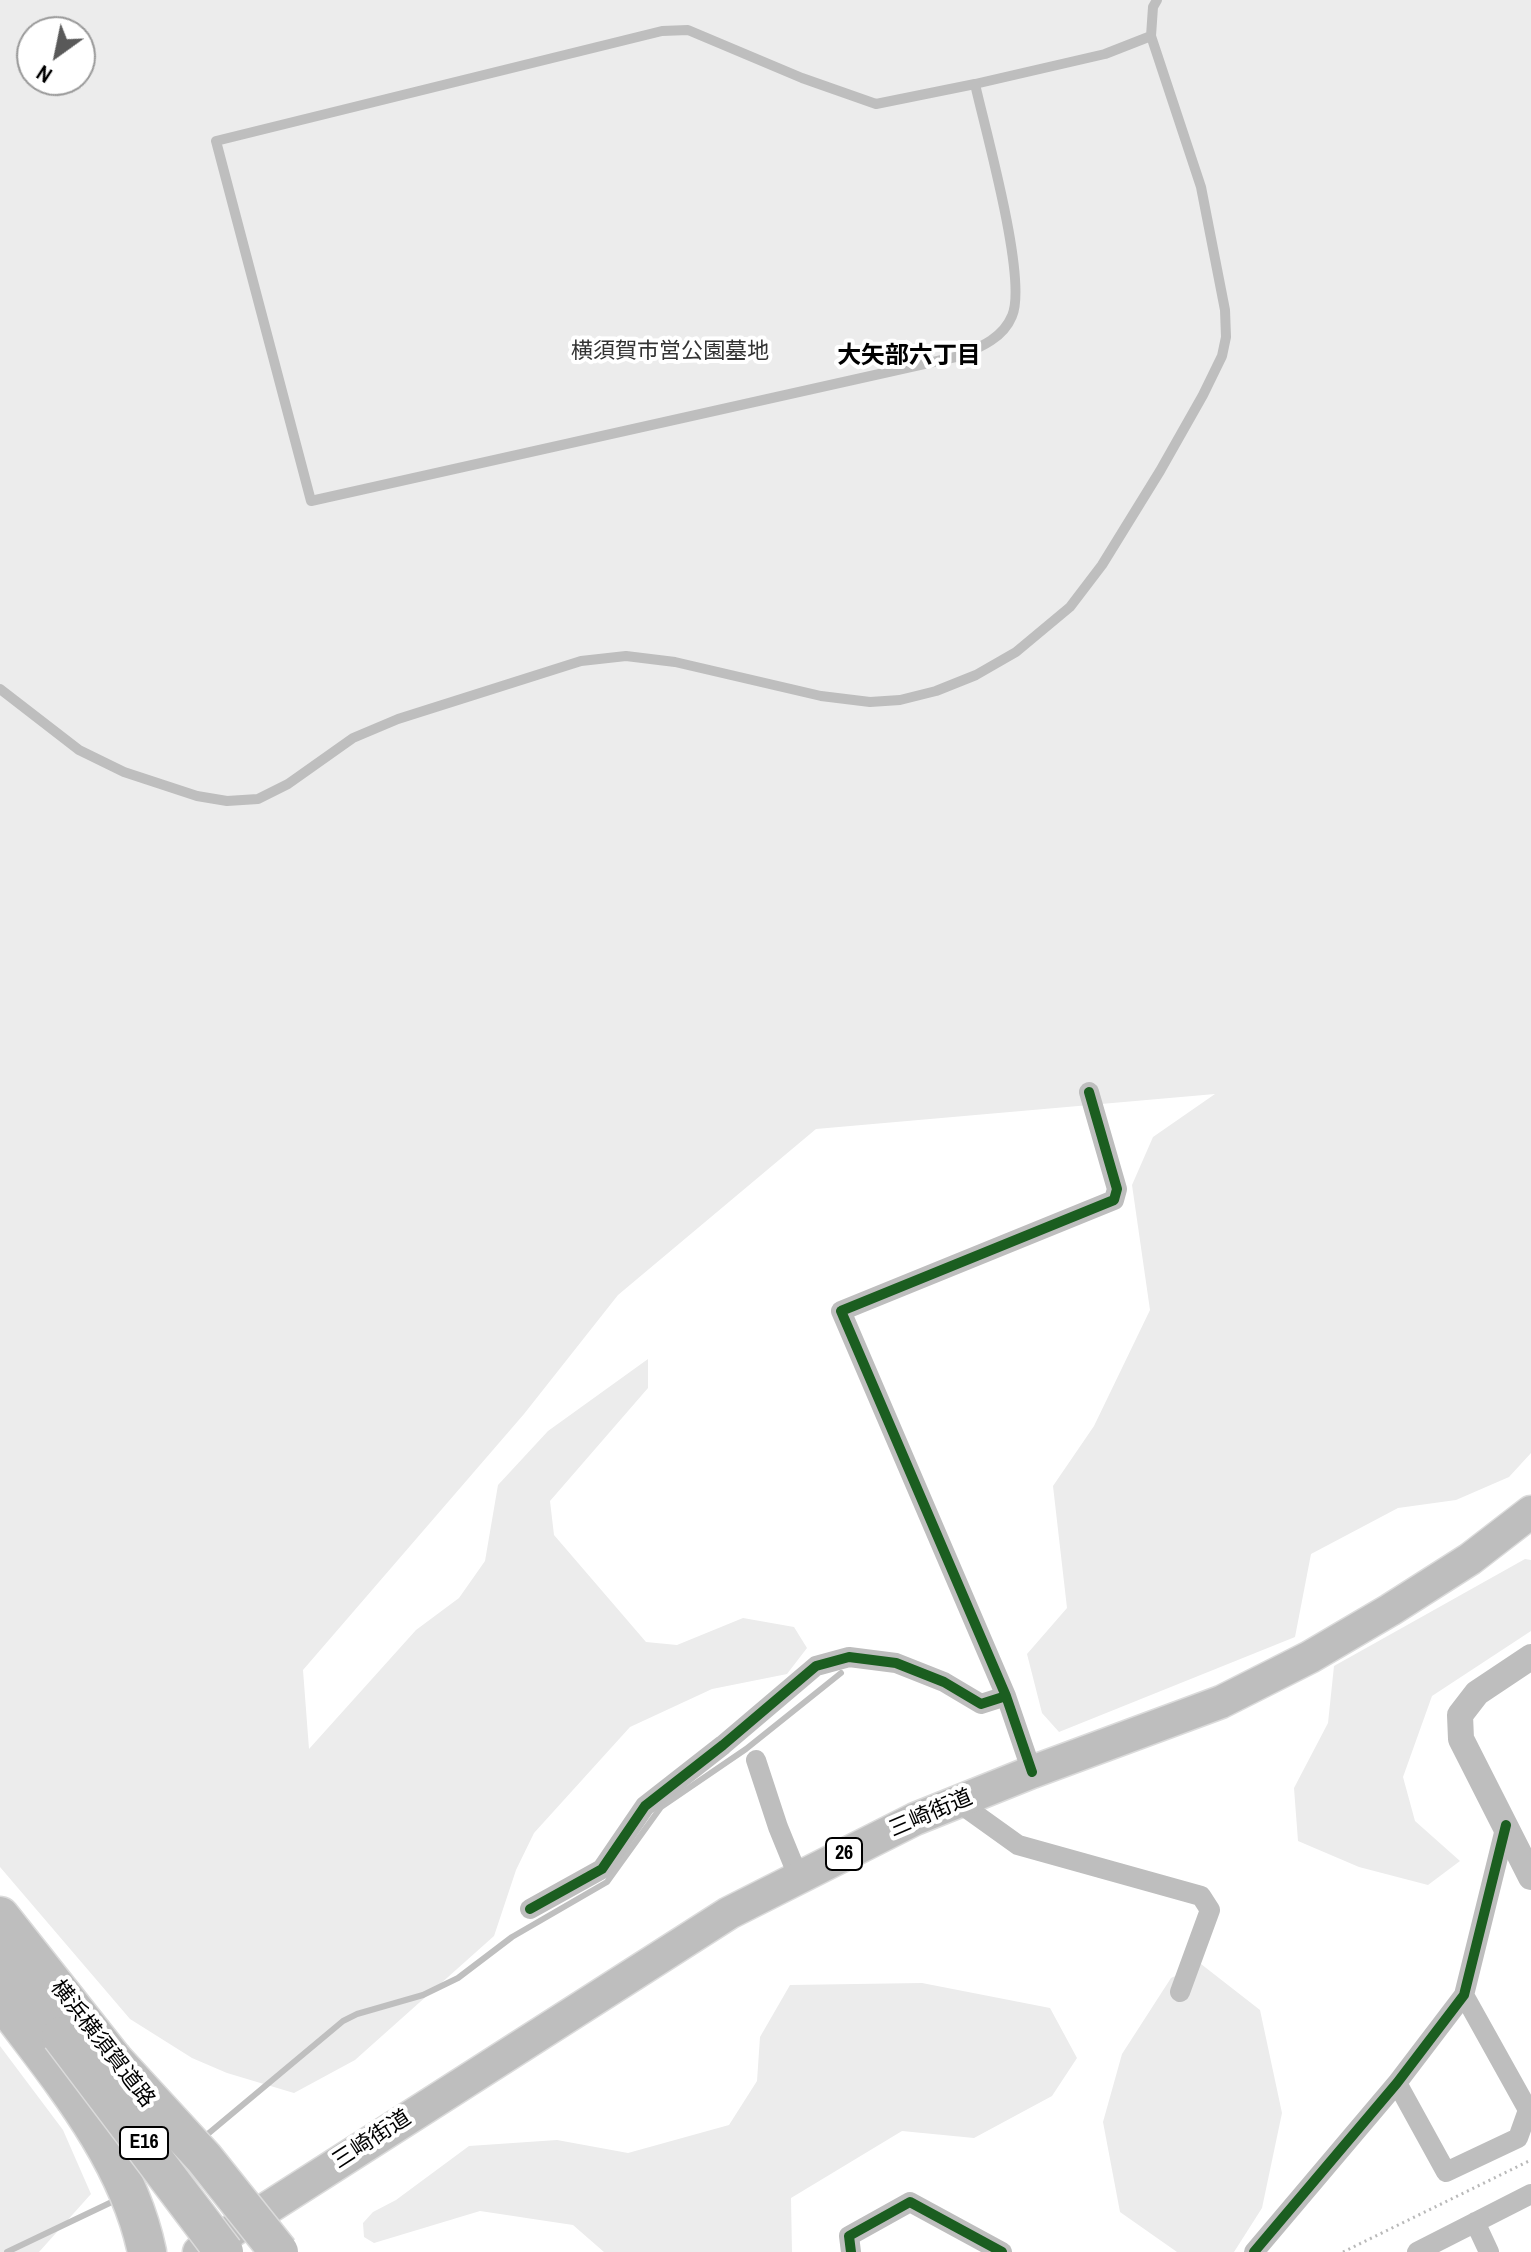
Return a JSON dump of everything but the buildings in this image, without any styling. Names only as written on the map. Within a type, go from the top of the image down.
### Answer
[{"type":"highway","name":"横浜横須賀道路","points":[[0,1916],[113,2059],[258,2252]]},
{"type":"highway","name":"横浜横須賀道路","points":[[0,1959],[52,2045],[224,2252]]},
{"type":"highway","points":[[0,1998],[52,2045],[133,2204],[147,2252]]},
{"type":"highway","points":[[113,2059],[194,2147],[279,2252]]},
{"type":"main road","name":"三崎街道","points":[[199,2252],[729,1913],[915,1819],[1221,1702],[1310,1657],[1470,1559],[1528,1514]]},
{"type":"street","points":[[1032,1772],[1006,1696],[841,1311],[1114,1200],[1117,1189],[1089,1092]]},
{"type":"street","points":[[530,1909],[602,1869],[645,1806],[816,1666],[849,1657],[896,1663],[944,1682],[981,1704],[1006,1696]]},
{"type":"street","points":[[1531,1657],[1477,1693],[1460,1715],[1461,1739],[1531,1877]]},
{"type":"street","points":[[756,1760],[798,1876]]},
{"type":"street","points":[[958,1802],[1018,1845],[1201,1896],[1210,1910],[1180,1992]]},
{"type":"street","points":[[1254,2252],[1397,2083],[1464,1995],[1506,1825]]},
{"type":"street","points":[[1397,2083],[1446,2172],[1518,2138],[1528,2110],[1464,1995]]},
{"type":"street","points":[[1417,2252],[1531,2194]]},
{"type":"street","points":[[851,2252],[849,2236],[910,2202],[1002,2252]]},
{"type":"street","points":[[1475,2222],[1489,2252]]},
{"type":"lane","points":[[0,689],[79,750],[124,772],[197,796],[227,801],[258,799],[288,784],[353,738],[398,719],[581,661],[626,656],[675,662],[821,696],[870,702],[900,700],[936,691],[1016,652],[1070,607],[1102,565],[1160,471],[1222,356],[1226,337],[1225,310],[1204,202],[1151,36],[1153,7],[1157,0]]},
{"type":"lane","points":[[975,84],[1013,252],[1018,289],[1013,315],[999,336],[984,346],[960,356],[311,501],[216,141],[662,31],[688,30],[802,78],[876,104],[1105,54],[1151,36]]},
{"type":"path","points":[[1343,2252],[1531,2160]]},
{"type":"green space","name":"横須賀市営公園墓地","points":[[0,0],[1531,0],[1531,1453],[1509,1477],[1456,1500],[1398,1508],[1311,1554],[1295,1637],[1059,1732],[1042,1713],[1027,1654],[1067,1608],[1053,1486],[1094,1426],[1150,1310],[1132,1185],[1153,1137],[1215,1094],[816,1129],[618,1295],[524,1414],[303,1670],[309,1749],[416,1630],[459,1598],[485,1561],[498,1485],[548,1431],[648,1359],[648,1388],[550,1501],[554,1535],[646,1642],[677,1645],[743,1618],[794,1627],[807,1648],[787,1674],[712,1689],[630,1727],[534,1833],[516,1870],[494,1936],[355,2060],[294,2093],[227,2073],[192,2058],[130,2019],[0,1867]]},
{"type":"green space","points":[[1525,1559],[1531,1560],[1531,1631],[1432,1696],[1403,1777],[1415,1821],[1460,1861],[1428,1885],[1359,1867],[1298,1841],[1294,1788],[1328,1723],[1334,1666]]},
{"type":"green space","points":[[1201,1964],[1260,2010],[1282,2113],[1262,2208],[1234,2252],[1177,2252],[1120,2212],[1103,2122],[1122,2054],[1171,1978]]},
{"type":"green space","points":[[922,1983],[1050,2008],[1077,2058],[1052,2096],[974,2138],[902,2131],[791,2198],[792,2252],[604,2252],[573,2225],[480,2211],[374,2243],[364,2237],[363,2223],[373,2212],[396,2200],[469,2146],[557,2140],[628,2153],[729,2125],[757,2081],[760,2037],[790,1985]]},
{"type":"green space","points":[[0,2046],[63,2130],[91,2194],[39,2252],[0,2252]]},
{"type":"waterway","points":[[203,2138],[343,2021],[423,1995],[458,1978],[512,1937],[607,1882],[661,1807],[746,1749],[841,1673]]},
{"type":"waterway","points":[[7,2252],[116,2200]]},
{"type":"cycle path","points":[[1032,1772],[1006,1696],[841,1311],[1114,1200],[1117,1189],[1089,1092]]},
{"type":"cycle path","points":[[530,1909],[602,1869],[645,1806],[816,1666],[849,1657],[896,1663],[944,1682],[981,1704],[1006,1696]]},
{"type":"cycle path","points":[[1254,2252],[1397,2083],[1464,1995],[1506,1825]]},
{"type":"cycle path","points":[[851,2252],[849,2236],[910,2202],[1002,2252]]},
{"type":"district","name":"大矢部六丁目","points":[[909,357]]}]
